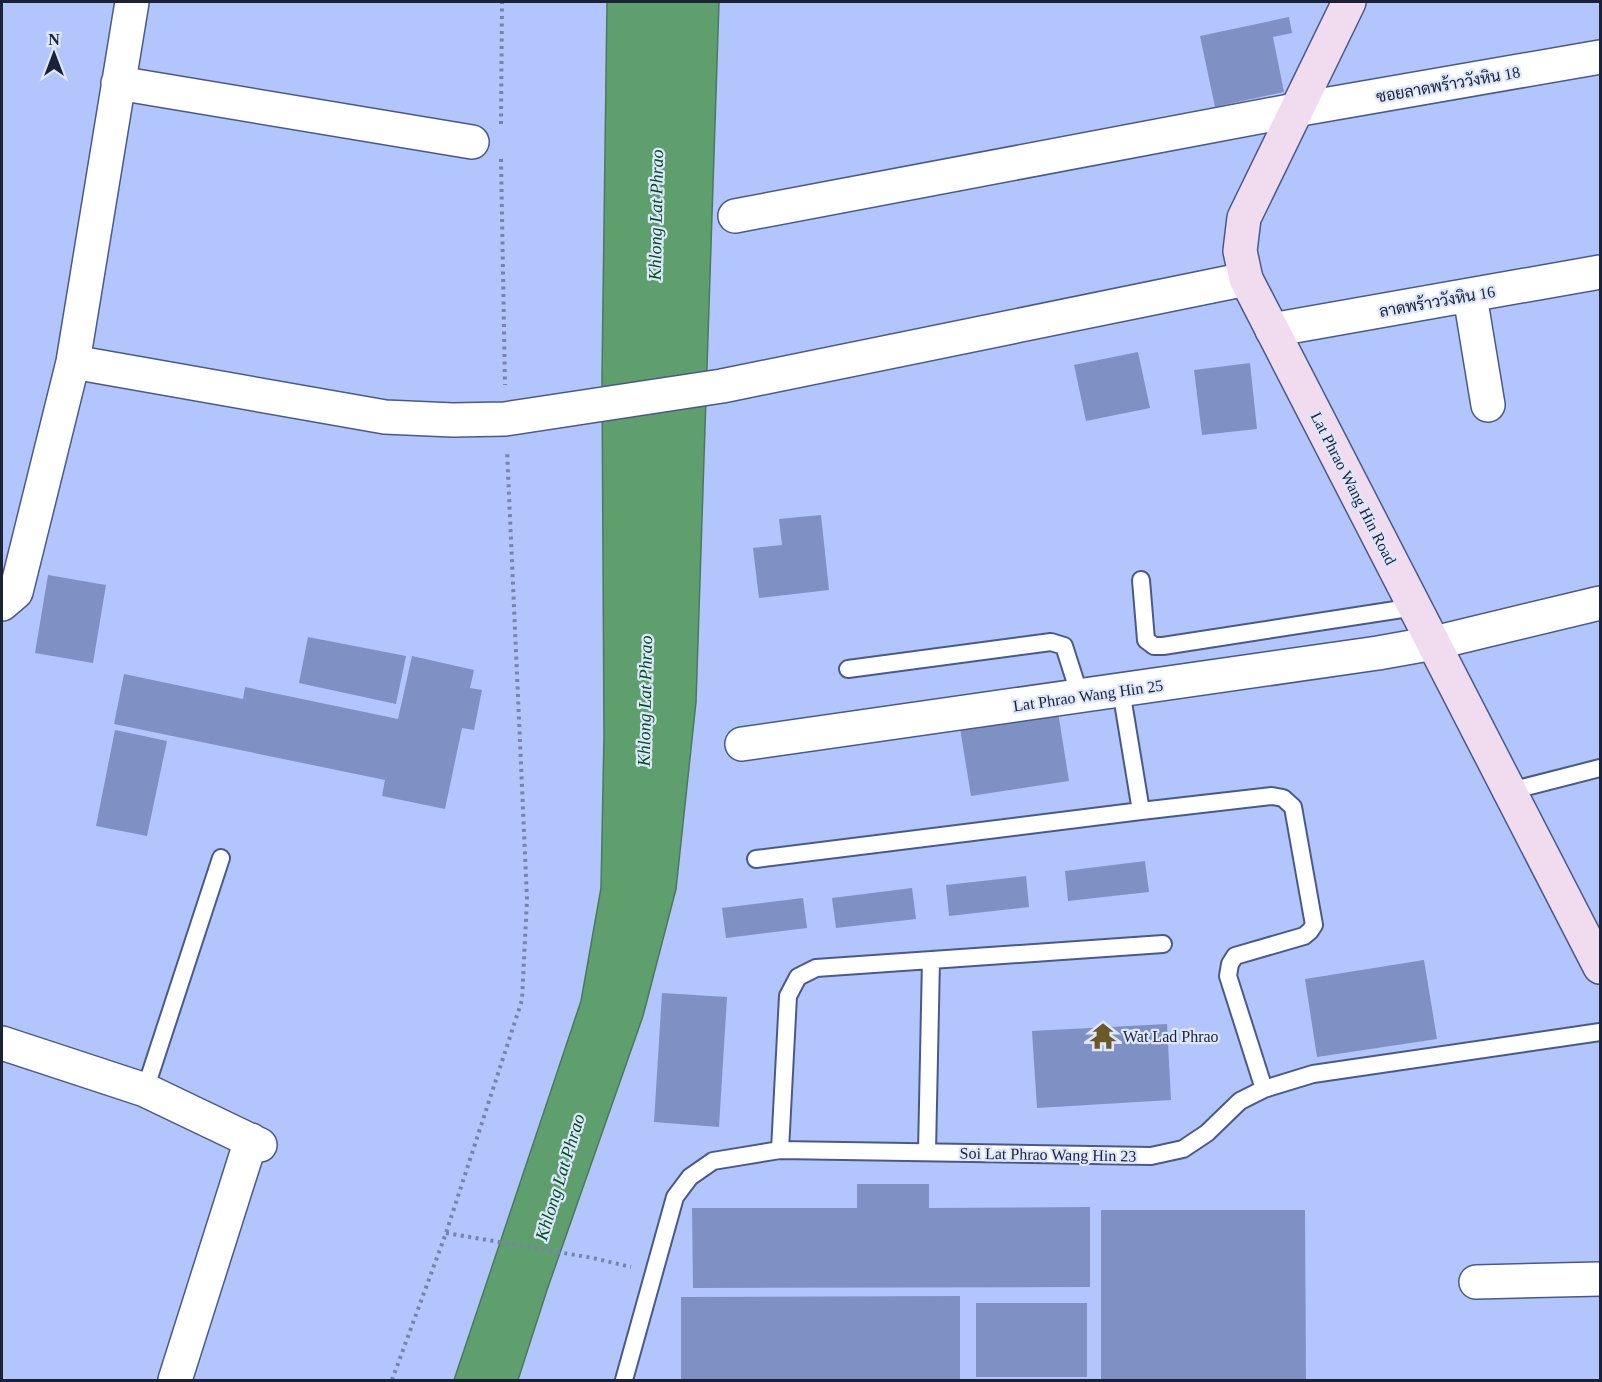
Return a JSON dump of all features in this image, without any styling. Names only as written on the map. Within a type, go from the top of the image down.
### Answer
[{"type":"main road","name":"Lat Phrao Wang Hin Road","points":[[1349,2],[1244,218],[1240,252],[1246,279],[1600,967]]},
{"type":"street","points":[[2,604],[16,592],[73,362],[132,2]]},
{"type":"street","name":"ซอยลาดพร้าววังหิน 18","points":[[735,216],[1295,110],[1600,57]]},
{"type":"street","points":[[118,83],[491,143]]},
{"type":"street","name":"ลาดพร้าววังหิน 16","points":[[1272,330],[1600,272]]},
{"type":"street","points":[[73,362],[386,417],[453,420],[505,419],[722,386],[1246,279]]},
{"type":"street","points":[[1470,296],[1488,405]]},
{"type":"street","name":"Lat Phrao Wang Hin 25","points":[[742,744],[1434,643],[1600,603]]},
{"type":"street","points":[[2,1043],[145,1090],[255,1143],[175,1380]]},
{"type":"street","points":[[1476,1282],[1600,1279]]},
{"type":"lane","points":[[1141,580],[1146,640],[1154,646],[1415,607]]},
{"type":"lane","points":[[848,669],[1051,642],[1064,646],[1080,696]]},
{"type":"lane","points":[[1121,690],[1141,811]]},
{"type":"lane","points":[[1510,791],[1600,768]]},
{"type":"lane","points":[[756,859],[1141,811],[1272,796],[1283,798],[1293,807],[1314,925],[1304,936],[1235,956],[1230,964],[1228,976],[1264,1089]]},
{"type":"lane","points":[[145,1090],[221,858]]},
{"type":"lane","points":[[780,1150],[788,996],[798,977],[816,968],[1163,944]]},
{"type":"lane","points":[[927,1152],[931,960]]},
{"type":"lane","name":"Soi Lat Phrao Wang Hin 23","points":[[624,1380],[675,1197],[690,1177],[713,1161],[780,1150],[1151,1156],[1183,1149],[1207,1134],[1240,1101],[1264,1089],[1313,1074],[1600,1032]]},
{"type":"path","points":[[392,1380],[446,1233],[522,1000],[527,899],[491,143],[502,2]]},
{"type":"path","points":[[446,1233],[593,1258],[654,1272]]},
{"type":"water","name":"Khlong Lat Phrao","points":[[607,2],[719,2],[696,702],[676,889],[643,1016],[547,1290],[518,1380],[454,1380],[581,1001],[601,888],[604,735],[602,376]]},
{"type":"building","points":[[1289,17],[1292,33],[1273,37],[1284,92],[1215,107],[1200,36]]},
{"type":"building","points":[[1138,352],[1150,408],[1086,421],[1074,365]]},
{"type":"building","points":[[1250,363],[1257,429],[1202,435],[1194,370]]},
{"type":"building","points":[[821,515],[829,590],[759,598],[753,548],[782,545],[779,519]]},
{"type":"building","points":[[48,575],[106,585],[93,663],[35,653]]},
{"type":"building","points":[[308,637],[406,656],[396,704],[299,683]]},
{"type":"building","points":[[412,656],[474,670],[470,688],[482,690],[474,730],[462,728],[445,809],[382,796],[385,780],[114,724],[124,674],[243,699],[245,687],[398,719]]},
{"type":"building","points":[[1058,712],[1069,781],[971,796],[960,728]]},
{"type":"building","points":[[115,730],[167,741],[147,836],[96,826]]},
{"type":"building","points":[[1145,861],[1149,892],[1068,901],[1065,871]]},
{"type":"building","points":[[1026,876],[1029,907],[949,916],[946,885]]},
{"type":"building","points":[[912,888],[916,919],[836,928],[832,898]]},
{"type":"building","points":[[803,898],[807,928],[726,938],[722,908]]},
{"type":"building","points":[[1424,960],[1437,1039],[1317,1057],[1305,979]]},
{"type":"building","points":[[662,993],[727,997],[719,1127],[654,1122]]},
{"type":"building","points":[[1167,1024],[1171,1100],[1037,1108],[1032,1031]]},
{"type":"building","points":[[857,1184],[929,1184],[929,1208],[1090,1207],[1090,1287],[693,1288],[692,1208],[857,1208]]},
{"type":"building","points":[[1101,1210],[1305,1210],[1306,1380],[1101,1380]]},
{"type":"building","points":[[960,1296],[960,1380],[681,1380],[681,1297]]},
{"type":"building","points":[[976,1303],[1087,1303],[1087,1377],[976,1377]]},
{"type":"place","name":"Wat Lad Phrao","points":[[1103,1036]]}]
